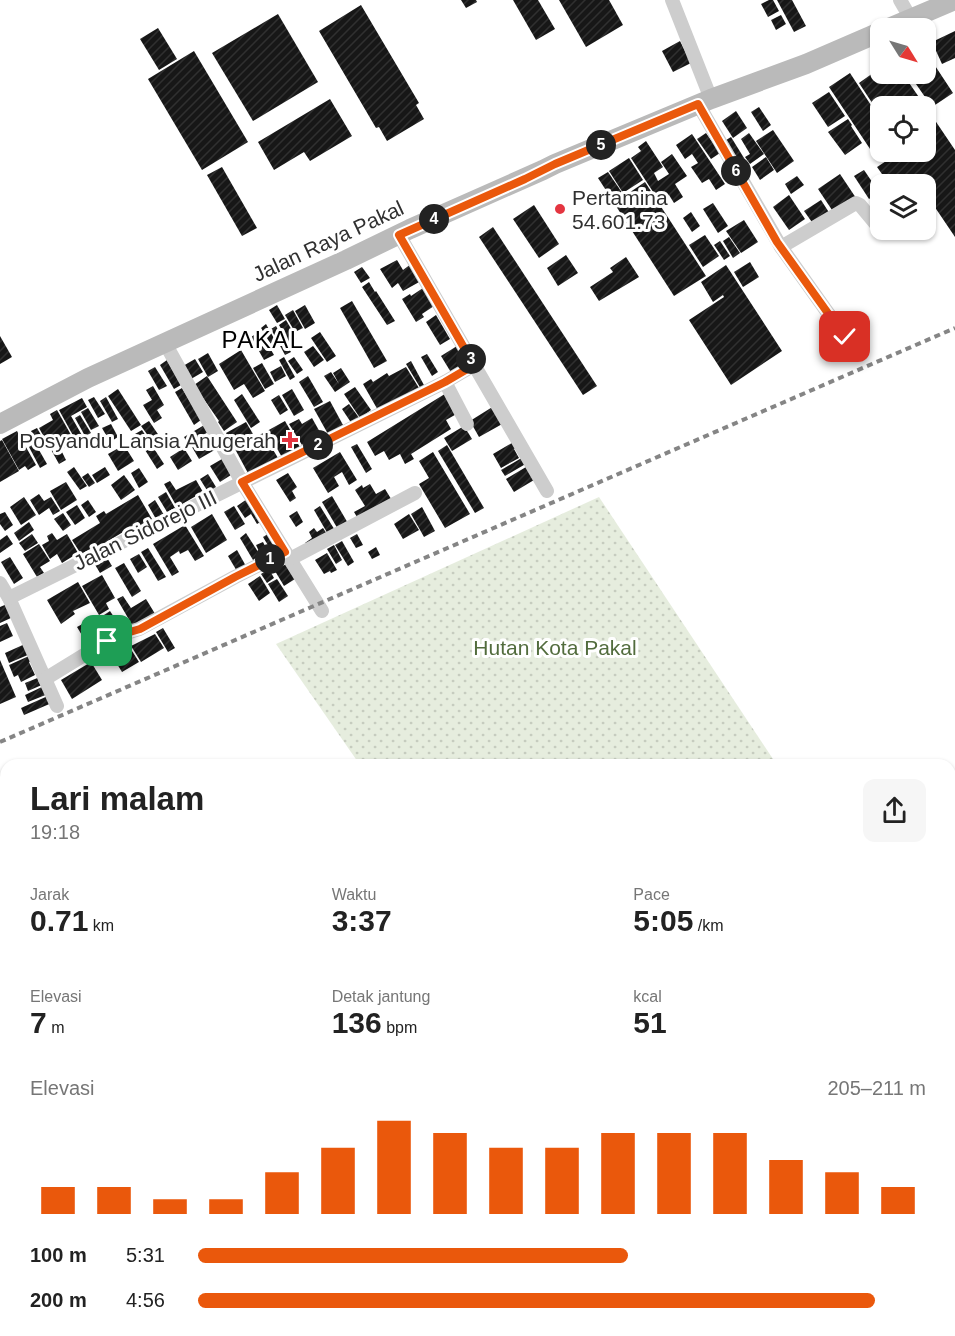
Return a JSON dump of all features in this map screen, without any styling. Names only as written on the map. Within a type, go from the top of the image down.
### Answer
[{"type":"main road","points":[[912,18],[955,0]]},
{"type":"main road","name":"Jalan Raya Pakal","points":[[0,424],[88,378],[555,164],[704,101],[806,64],[870,36]]},
{"type":"street","points":[[672,0],[704,101],[781,247],[845,337]]},
{"type":"street","points":[[900,0],[909,18]]},
{"type":"street","points":[[781,247],[856,202],[870,217]]},
{"type":"street","points":[[399,235],[547,491]]},
{"type":"street","points":[[165,343],[242,482],[322,611]]},
{"type":"street","name":"Jalan Sidorejo III","points":[[9,598],[445,382],[474,365]]},
{"type":"street","points":[[445,382],[467,424]]},
{"type":"street","points":[[45,679],[107,641],[140,629],[235,577],[287,556],[415,493]]},
{"type":"street","points":[[0,583],[9,598],[57,706]]},
{"type":"green space","name":"Hutan Kota Pakal","points":[[599,497],[773,759],[356,759],[276,644]]},
{"type":"building","points":[[461,0],[476,0],[477,2],[466,8]]},
{"type":"building","points":[[513,0],[538,0],[555,29],[536,40]]},
{"type":"building","points":[[559,0],[609,0],[623,25],[586,47]]},
{"type":"building","points":[[773,0],[779,11],[768,17],[761,4]]},
{"type":"building","points":[[777,0],[792,0],[806,26],[794,32]]},
{"type":"building","points":[[361,5],[419,103],[416,105],[424,119],[387,141],[379,127],[376,128],[319,31]]},
{"type":"building","points":[[278,14],[318,82],[253,121],[212,53]]},
{"type":"building","points":[[781,15],[786,24],[776,30],[771,20]]},
{"type":"building","points":[[158,28],[177,59],[159,70],[140,39]]},
{"type":"building","points":[[955,31],[955,58],[942,64],[936,51],[936,40]]},
{"type":"building","points":[[680,41],[691,63],[673,72],[662,51]]},
{"type":"building","points":[[194,51],[248,142],[202,170],[148,79]]},
{"type":"building","points":[[936,67],[953,93],[936,104],[936,96],[924,96],[916,84],[936,84]]},
{"type":"building","points":[[850,73],[870,104],[870,149],[829,87]]},
{"type":"building","points":[[870,75],[870,84],[910,84],[918,96],[870,96],[870,100],[859,83]]},
{"type":"building","points":[[829,92],[845,116],[828,127],[812,103]]},
{"type":"building","points":[[330,99],[352,136],[310,161],[304,152],[274,170],[258,142]]},
{"type":"building","points":[[759,107],[771,125],[763,131],[751,112]]},
{"type":"building","points":[[736,111],[747,128],[733,138],[722,121]]},
{"type":"building","points":[[848,119],[862,143],[845,155],[828,132]]},
{"type":"building","points":[[936,122],[955,150],[955,237],[936,209],[936,174],[882,174],[877,167],[885,162],[936,162]]},
{"type":"building","points":[[773,130],[794,161],[777,173],[756,141]]},
{"type":"building","points":[[706,133],[720,153],[711,159],[697,139]]},
{"type":"building","points":[[749,133],[764,154],[750,164],[745,157],[750,154],[741,139]]},
{"type":"building","points":[[692,134],[725,184],[716,190],[709,179],[702,183],[691,167],[698,163],[692,154],[685,159],[676,145]]},
{"type":"building","points":[[731,137],[744,158],[737,163],[723,142]]},
{"type":"building","points":[[646,141],[663,167],[654,173],[658,181],[669,174],[661,162],[672,154],[687,176],[675,184],[683,197],[674,203],[669,195],[659,201],[631,158],[641,151],[638,147]]},
{"type":"building","points":[[766,157],[774,170],[760,180],[752,167]]},
{"type":"building","points":[[629,158],[643,180],[623,193],[609,171]]},
{"type":"building","points":[[222,167],[257,228],[242,236],[207,175]]},
{"type":"building","points":[[864,170],[870,179],[869,199],[854,176]]},
{"type":"building","points":[[608,172],[623,194],[613,201],[598,178]]},
{"type":"building","points":[[840,174],[856,198],[834,213],[818,189]]},
{"type":"building","points":[[797,176],[804,185],[791,194],[785,184]]},
{"type":"building","points":[[645,182],[706,276],[674,296],[614,203]]},
{"type":"building","points":[[789,195],[805,219],[789,230],[773,207]]},
{"type":"building","points":[[821,200],[830,214],[814,225],[804,211]]},
{"type":"building","points":[[713,203],[728,226],[718,233],[703,209]]},
{"type":"building","points":[[534,205],[559,244],[539,258],[513,219]]},
{"type":"building","points":[[691,212],[700,226],[692,232],[683,218]]},
{"type":"building","points":[[744,220],[758,242],[741,253],[726,231]]},
{"type":"building","points":[[493,227],[597,386],[583,395],[479,237]]},
{"type":"building","points":[[705,235],[719,256],[703,267],[689,245]]},
{"type":"building","points":[[729,237],[740,253],[733,258],[723,241]]},
{"type":"building","points":[[720,241],[730,256],[724,260],[714,245]]},
{"type":"building","points":[[566,255],[578,273],[558,286],[547,268]]},
{"type":"building","points":[[626,257],[639,277],[599,301],[590,287],[613,272],[610,268]]},
{"type":"building","points":[[397,260],[403,270],[411,264],[421,281],[403,291],[398,283],[392,288],[380,269]]},
{"type":"building","points":[[750,262],[759,277],[743,287],[734,272]]},
{"type":"building","points":[[726,265],[782,351],[731,385],[689,320],[724,297],[723,295],[713,302],[701,282]]},
{"type":"building","points":[[362,267],[370,278],[361,283],[354,272]]},
{"type":"building","points":[[369,282],[395,321],[387,325],[362,287]]},
{"type":"building","points":[[423,288],[434,306],[422,314],[424,317],[416,322],[402,299]]},
{"type":"building","points":[[352,301],[387,361],[374,368],[340,308]]},
{"type":"building","points":[[277,305],[285,319],[277,323],[269,310]]},
{"type":"building","points":[[305,305],[315,323],[305,329],[295,311]]},
{"type":"building","points":[[293,310],[303,328],[295,332],[285,315]]},
{"type":"building","points":[[436,315],[450,339],[440,345],[426,322]]},
{"type":"building","points":[[286,320],[297,339],[289,343],[279,325]]},
{"type":"building","points":[[266,324],[276,342],[271,345],[261,328]]},
{"type":"building","points":[[276,326],[291,352],[285,355],[271,329]]},
{"type":"building","points":[[260,331],[274,355],[264,360],[251,337]]},
{"type":"building","points":[[320,332],[336,356],[327,362],[311,338]]},
{"type":"building","points":[[0,336],[12,357],[0,364]]},
{"type":"building","points":[[313,346],[324,360],[314,367],[304,352]]},
{"type":"building","points":[[457,346],[468,365],[452,374],[441,356]]},
{"type":"building","points":[[241,350],[265,391],[253,398],[244,384],[234,390],[219,364]]},
{"type":"building","points":[[208,353],[218,371],[208,377],[198,359]]},
{"type":"building","points":[[427,354],[438,372],[432,376],[421,357]]},
{"type":"building","points":[[284,357],[295,377],[290,380],[279,360]]},
{"type":"building","points":[[294,357],[303,370],[297,374],[288,361]]},
{"type":"building","points":[[195,359],[203,372],[191,379],[183,366]]},
{"type":"building","points":[[167,360],[181,385],[174,389],[160,365]]},
{"type":"building","points":[[411,361],[425,387],[421,389],[406,364]]},
{"type":"building","points":[[262,363],[274,384],[265,389],[253,368]]},
{"type":"building","points":[[281,366],[286,376],[275,382],[270,372]]},
{"type":"building","points":[[155,367],[167,386],[159,390],[148,371]]},
{"type":"building","points":[[406,367],[419,388],[379,412],[363,384],[371,379],[373,382],[387,373],[389,376]]},
{"type":"building","points":[[341,368],[350,382],[335,392],[324,376],[331,372],[339,384],[333,373]]},
{"type":"building","points":[[207,376],[237,422],[224,431],[194,385]]},
{"type":"building","points":[[308,376],[323,402],[314,407],[299,382]]},
{"type":"building","points":[[153,386],[164,405],[157,410],[162,418],[154,423],[143,405],[152,400],[146,390]]},
{"type":"building","points":[[355,387],[371,410],[360,418],[344,394]]},
{"type":"building","points":[[182,388],[201,420],[194,425],[175,392]]},
{"type":"building","points":[[118,389],[141,425],[131,431],[108,396]]},
{"type":"building","points":[[292,389],[304,410],[294,416],[282,395]]},
{"type":"building","points":[[448,392],[460,412],[446,420],[451,429],[411,454],[414,459],[405,464],[400,454],[389,460],[384,451],[375,456],[367,442]]},
{"type":"building","points":[[242,394],[260,422],[251,428],[234,400]]},
{"type":"building","points":[[279,395],[288,410],[280,415],[271,400]]},
{"type":"building","points":[[94,397],[105,414],[98,418],[88,400]]},
{"type":"building","points":[[106,397],[118,419],[112,422],[100,401]]},
{"type":"building","points":[[82,398],[87,407],[71,416],[83,437],[76,441],[59,410]]},
{"type":"building","points":[[330,401],[343,425],[328,434],[314,409]]},
{"type":"building","points":[[349,404],[360,419],[352,424],[342,409]]},
{"type":"building","points":[[494,406],[504,423],[479,437],[470,421]]},
{"type":"building","points":[[88,408],[99,426],[91,430],[81,412]]},
{"type":"building","points":[[57,410],[75,442],[61,450],[66,460],[59,464],[39,428],[53,420],[50,414]]},
{"type":"building","points":[[80,415],[91,433],[85,436],[75,418]]},
{"type":"building","points":[[312,418],[321,434],[302,445],[289,424],[299,419],[302,424]]},
{"type":"building","points":[[149,421],[164,443],[157,448],[141,426]]},
{"type":"building","points":[[285,421],[301,449],[283,459],[267,431]]},
{"type":"building","points":[[246,422],[253,434],[233,445],[226,433]]},
{"type":"building","points":[[111,424],[118,437],[110,442],[102,428]]},
{"type":"building","points":[[206,424],[210,431],[188,444],[184,437]]},
{"type":"building","points":[[464,426],[472,439],[452,451],[444,438]]},
{"type":"building","points":[[37,428],[45,442],[39,445],[31,431]]},
{"type":"building","points":[[142,430],[164,464],[157,469],[135,434]]},
{"type":"building","points":[[17,431],[36,465],[28,470],[25,466],[19,470],[2,439]]},
{"type":"building","points":[[263,433],[278,458],[249,475],[235,449]]},
{"type":"building","points":[[211,436],[218,448],[199,459],[192,447]]},
{"type":"building","points":[[2,440],[19,471],[0,482],[0,441]]},
{"type":"building","points":[[517,440],[520,446],[514,449],[519,458],[501,468],[493,454]]},
{"type":"building","points":[[35,443],[47,464],[40,468],[29,447]]},
{"type":"building","points":[[357,444],[372,469],[366,473],[351,447]]},
{"type":"building","points":[[124,445],[134,461],[118,471],[108,454]]},
{"type":"building","points":[[447,445],[484,508],[475,513],[438,451]]},
{"type":"building","points":[[184,448],[192,461],[178,470],[170,457]]},
{"type":"building","points":[[340,452],[357,480],[349,485],[342,472],[334,477],[339,486],[328,493],[313,468]]},
{"type":"building","points":[[433,452],[470,514],[445,528],[419,484],[429,478],[419,461]]},
{"type":"building","points":[[525,456],[529,462],[505,476],[501,470]]},
{"type":"building","points":[[222,459],[231,475],[220,482],[210,466]]},
{"type":"building","points":[[531,464],[539,477],[514,492],[506,479]]},
{"type":"building","points":[[74,467],[87,486],[80,490],[67,472]]},
{"type":"building","points":[[105,467],[110,475],[97,483],[92,475]]},
{"type":"building","points":[[139,468],[148,482],[139,488],[131,473]]},
{"type":"building","points":[[88,473],[95,483],[89,487],[82,477]]},
{"type":"building","points":[[288,473],[297,487],[292,491],[296,498],[290,502],[276,480]]},
{"type":"building","points":[[208,474],[216,487],[208,492],[200,479]]},
{"type":"building","points":[[124,475],[135,490],[121,500],[111,485]]},
{"type":"building","points":[[196,480],[203,492],[177,507],[164,484],[170,481],[176,490]]},
{"type":"building","points":[[66,482],[77,500],[61,510],[50,491]]},
{"type":"building","points":[[370,484],[376,494],[385,489],[393,502],[360,522],[354,512],[365,506],[355,490],[362,485],[363,488]]},
{"type":"building","points":[[166,492],[175,508],[167,512],[158,497]]},
{"type":"building","points":[[39,494],[44,501],[51,497],[60,511],[53,515],[49,508],[39,515],[30,500]]},
{"type":"building","points":[[138,495],[152,519],[135,529],[133,526],[95,549],[94,547],[81,554],[72,540],[100,523],[96,516],[104,511],[106,514]]},
{"type":"building","points":[[332,496],[349,525],[339,531],[322,502]]},
{"type":"building","points":[[24,497],[36,515],[21,525],[10,507]]},
{"type":"building","points":[[250,497],[264,520],[257,524],[251,514],[245,518],[237,506]]},
{"type":"building","points":[[88,500],[96,512],[89,517],[81,505]]},
{"type":"building","points":[[155,500],[164,515],[156,519],[148,505]]},
{"type":"building","points":[[77,505],[85,518],[75,525],[66,512]]},
{"type":"building","points":[[234,506],[245,524],[235,530],[224,512]]},
{"type":"building","points":[[320,506],[336,532],[329,536],[314,510]]},
{"type":"building","points":[[422,507],[435,531],[424,537],[411,514]]},
{"type":"building","points":[[297,511],[303,522],[296,527],[289,516]]},
{"type":"building","points":[[5,512],[13,525],[5,531],[0,524],[0,514]]},
{"type":"building","points":[[63,513],[71,525],[63,531],[54,519]]},
{"type":"building","points":[[212,514],[227,540],[206,553],[191,527]]},
{"type":"building","points":[[409,514],[419,530],[403,539],[394,524]]},
{"type":"building","points":[[29,522],[34,530],[19,541],[14,533]]},
{"type":"building","points":[[185,525],[204,556],[195,561],[188,550],[180,554],[179,551],[170,557],[179,572],[172,576],[153,544]]},
{"type":"building","points":[[314,528],[317,532],[323,528],[329,537],[309,549],[305,543],[312,538],[309,532]]},
{"type":"building","points":[[271,532],[280,548],[272,552],[263,537]]},
{"type":"building","points":[[52,533],[57,540],[67,534],[78,553],[62,563],[57,554],[50,559],[42,545],[49,541],[47,536]]},
{"type":"building","points":[[246,533],[260,555],[253,560],[240,538]]},
{"type":"building","points":[[32,534],[38,543],[25,551],[19,543]]},
{"type":"building","points":[[357,534],[363,545],[356,548],[350,538]]},
{"type":"building","points":[[7,535],[13,544],[0,553],[0,540]]},
{"type":"building","points":[[342,541],[354,562],[348,566],[335,545]]},
{"type":"building","points":[[263,542],[271,558],[264,562],[256,545]]},
{"type":"building","points":[[39,544],[50,561],[40,567],[44,573],[37,577],[23,554]]},
{"type":"building","points":[[334,545],[342,560],[336,564],[327,549]]},
{"type":"building","points":[[376,547],[380,555],[372,559],[368,552]]},
{"type":"building","points":[[148,548],[166,577],[158,581],[141,552]]},
{"type":"building","points":[[237,550],[247,568],[238,573],[228,556]]},
{"type":"building","points":[[327,553],[337,570],[324,574],[315,560]]},
{"type":"building","points":[[139,554],[147,567],[138,573],[130,559]]},
{"type":"building","points":[[106,556],[112,566],[100,573],[94,563]]},
{"type":"building","points":[[10,557],[23,578],[14,584],[1,562]]},
{"type":"building","points":[[124,563],[141,591],[132,597],[115,568]]},
{"type":"building","points":[[286,564],[295,579],[284,586],[275,571]]},
{"type":"building","points":[[269,569],[274,578],[267,583],[261,574]]},
{"type":"building","points":[[102,575],[115,598],[106,603],[109,609],[99,615],[82,586]]},
{"type":"building","points":[[260,576],[270,593],[259,601],[248,584]]},
{"type":"building","points":[[277,579],[288,596],[279,602],[268,584]]},
{"type":"building","points":[[78,582],[90,603],[73,611],[75,614],[61,624],[47,600]]},
{"type":"building","points":[[123,596],[131,608],[146,599],[157,617],[135,630],[117,599]]},
{"type":"building","points":[[7,604],[13,617],[0,623],[0,607]]},
{"type":"building","points":[[110,611],[123,631],[113,637],[101,617]]},
{"type":"building","points":[[86,622],[98,641],[89,647],[77,627]]},
{"type":"building","points":[[7,623],[13,636],[0,642],[0,626]]},
{"type":"building","points":[[163,628],[175,648],[168,652],[156,632]]},
{"type":"building","points":[[155,634],[164,648],[141,662],[131,646]]},
{"type":"building","points":[[127,643],[139,662],[122,672],[109,651]]},
{"type":"building","points":[[25,644],[30,654],[9,663],[5,653]]},
{"type":"building","points":[[29,656],[31,661],[29,662],[35,675],[21,682],[18,675],[14,677],[9,665]]},
{"type":"building","points":[[0,660],[16,697],[0,704]]},
{"type":"building","points":[[91,662],[102,680],[72,699],[61,680]]},
{"type":"building","points":[[40,677],[44,684],[28,691],[25,683]]},
{"type":"building","points":[[44,686],[48,694],[28,702],[25,695]]},
{"type":"building","points":[[50,695],[54,702],[24,715],[21,708]]},
{"type":"railway","points":[[0,742],[955,328]]},
{"type":"place","name":"Pertamina 54.601.73","points":[[560,209]]},
{"type":"place","name":"Posyandu Lansia Anugerah","points":[[290,440]]},
{"type":"district","name":"PAKAL","points":[[263,339]]},
{"type":"route","points":[[107,641],[136,631],[285,552],[242,482],[445,382],[474,365],[399,235],[555,164],[698,104],[777,242],[845,337]]}]
